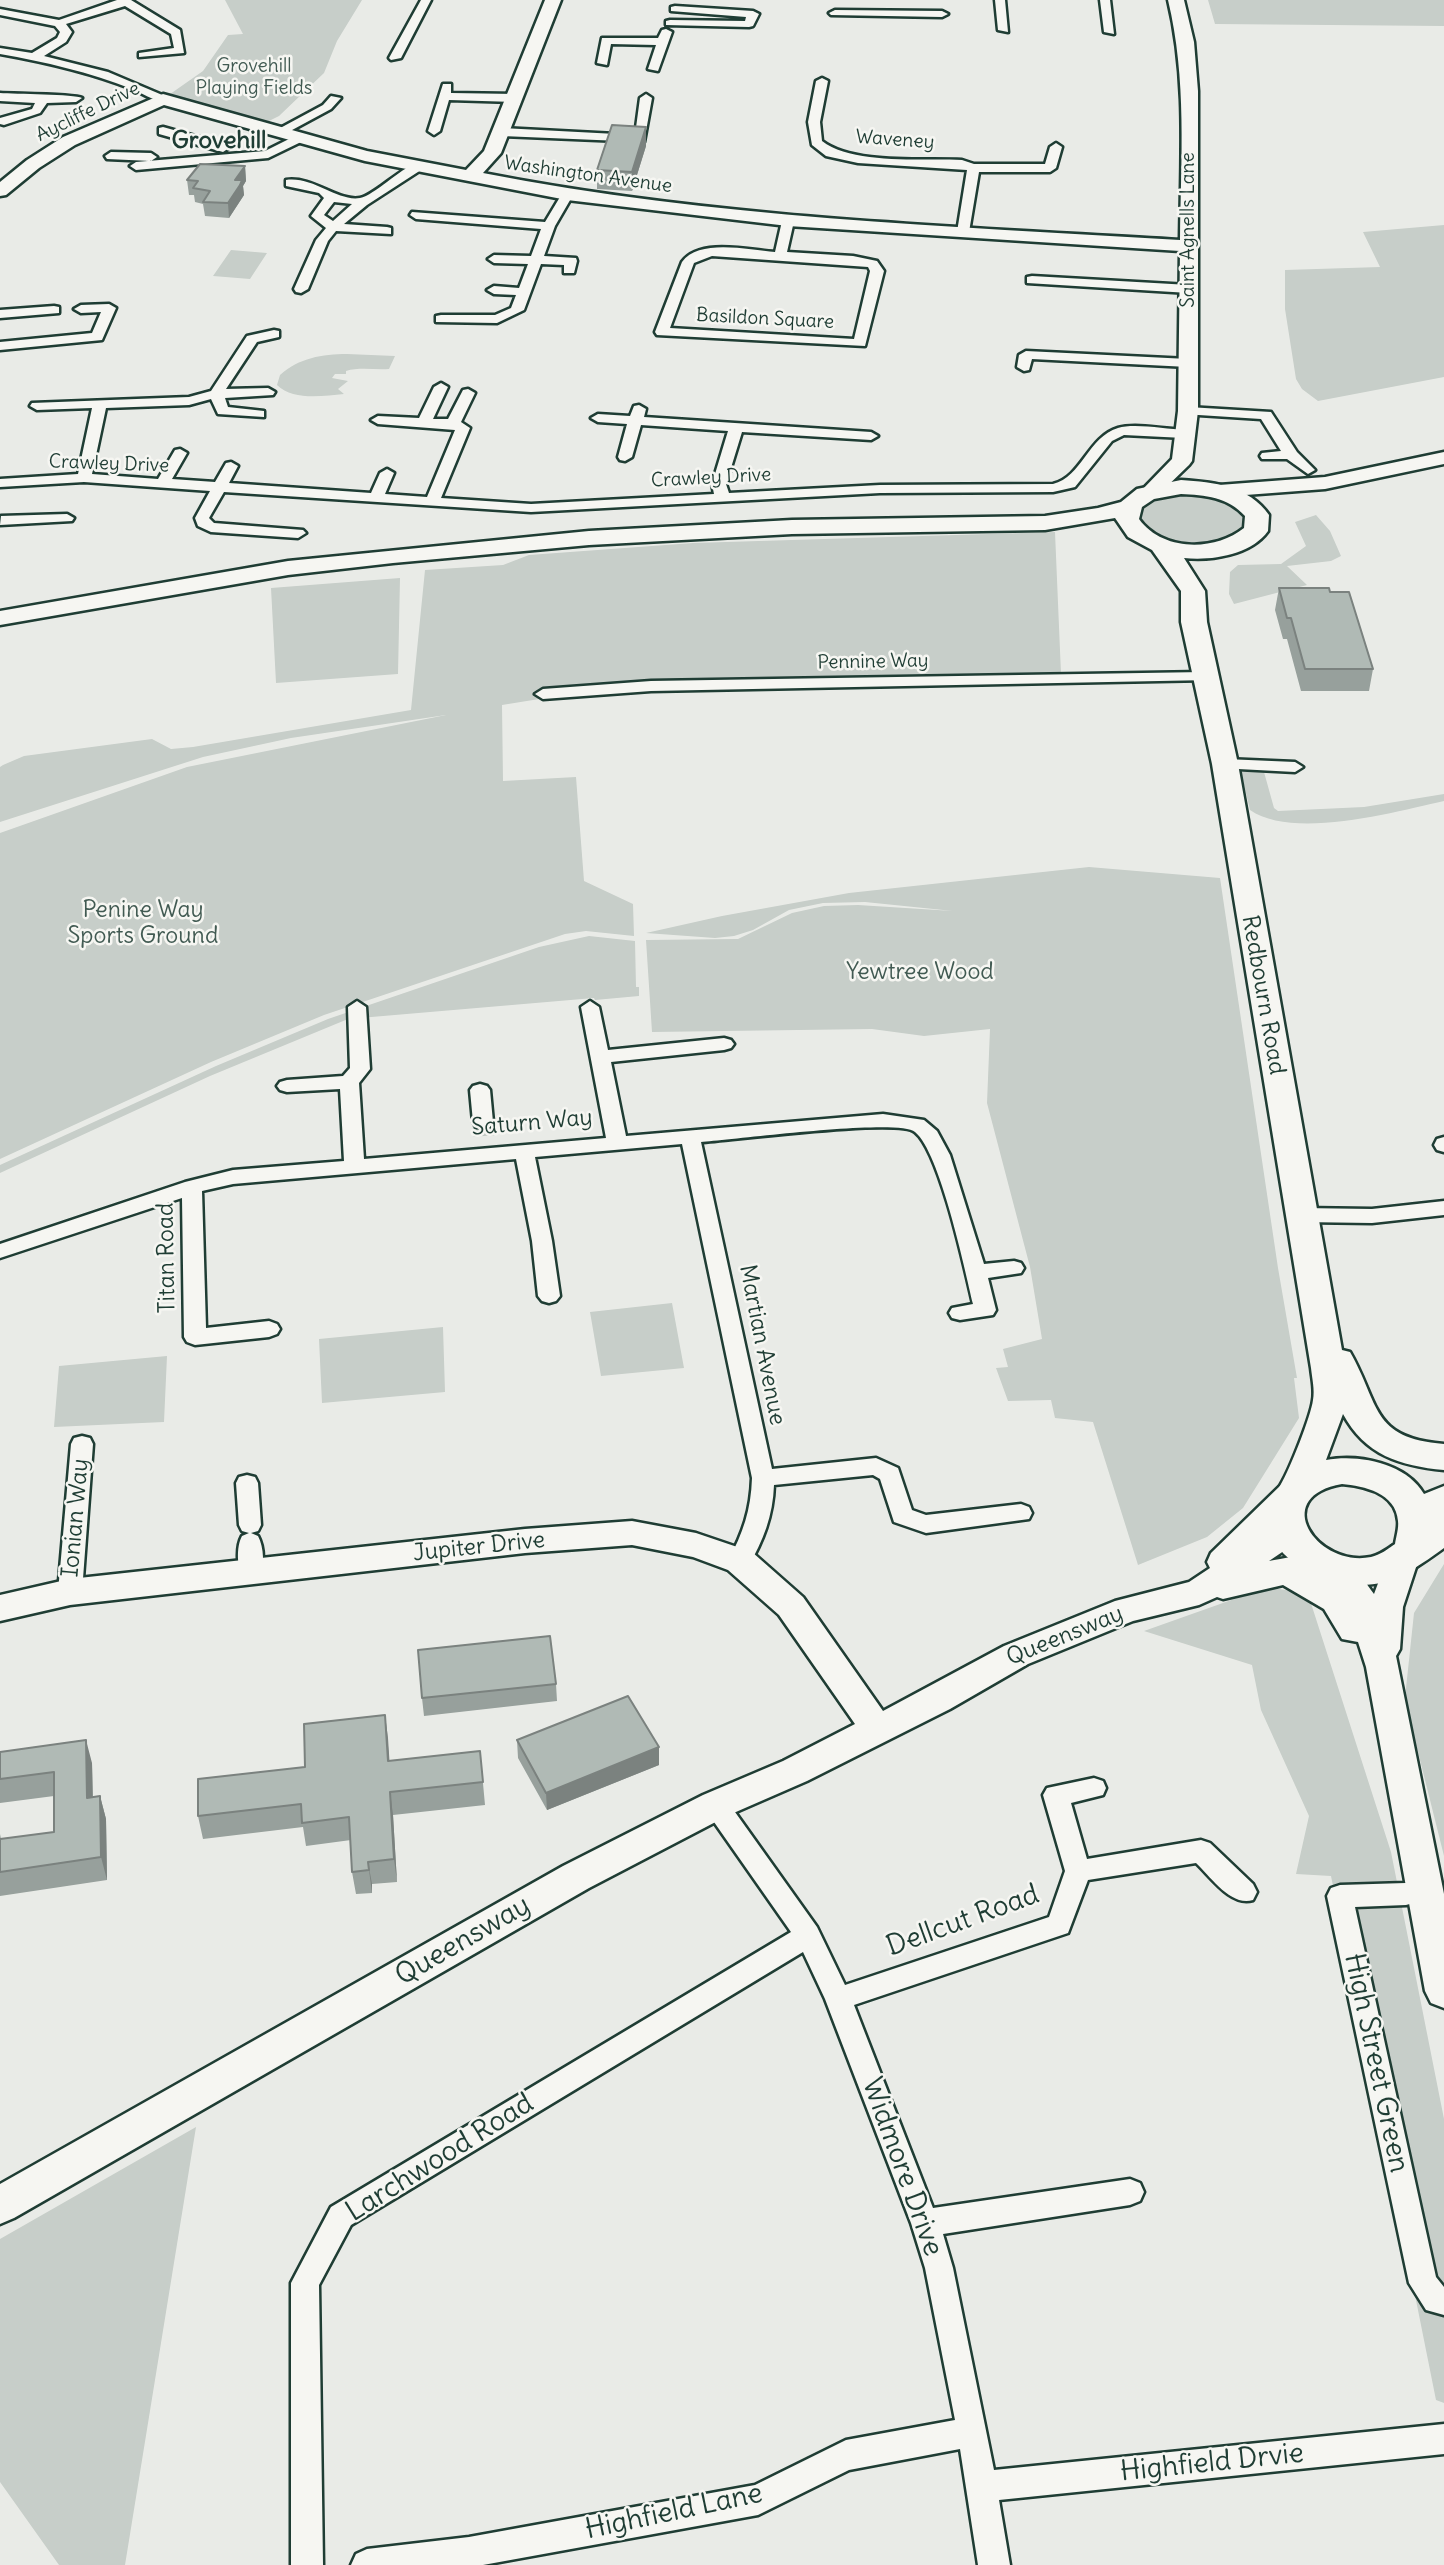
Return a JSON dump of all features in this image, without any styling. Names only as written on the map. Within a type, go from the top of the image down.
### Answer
[{"type":"main road","points":[[0,618],[288,568],[524,544],[792,527],[1045,523],[1101,515],[1128,507],[1140,496],[1150,492],[1181,487],[1217,491],[1251,508],[1259,523],[1249,539],[1238,545],[1193,591],[1180,569],[1127,519],[1128,507]]},
{"type":"main road","points":[[1045,523],[1201,552],[1238,545]]},
{"type":"main road","name":"Redbourn Road","points":[[1193,591],[1194,622],[1225,764],[1329,1384],[1350,1441],[1385,1466]]},
{"type":"main road","points":[[1314,1292],[1343,1376],[1362,1419],[1375,1436],[1385,1466],[1412,1503],[1424,1530],[1387,1567],[1375,1571],[1331,1568],[1299,1548],[1289,1531],[1285,1514],[1296,1489],[1329,1384]]},
{"type":"main road","points":[[1296,1489],[1332,1472],[1360,1471],[1444,1457]]},
{"type":"main road","points":[[1385,1466],[1444,1463]]},
{"type":"street","points":[[395,58],[426,0]]},
{"type":"street","points":[[469,178],[492,153],[502,132],[553,0]]},
{"type":"street","points":[[831,27],[836,0]]},
{"type":"street","points":[[1000,0],[1004,30]]},
{"type":"street","points":[[1105,0],[1110,32]]},
{"type":"street","name":"Saint Agnells Lane","points":[[1176,0],[1186,42],[1189,76],[1191,233],[1188,246],[1188,411],[1182,461]]},
{"type":"street","points":[[0,12],[59,23],[125,1],[176,32],[180,51],[143,55]]},
{"type":"street","points":[[654,69],[676,4],[753,14],[749,24],[670,23]]},
{"type":"street","points":[[835,13],[942,14]]},
{"type":"street","points":[[34,57],[62,40],[66,32],[59,23]]},
{"type":"street","points":[[603,63],[606,40],[663,42]]},
{"type":"street","name":"Washington Avenue","points":[[0,51],[34,57],[125,82],[163,99],[297,139],[469,178],[567,195],[788,221],[1188,246]]},
{"type":"street","name":"Waveney","points":[[822,81],[814,122],[816,142],[830,153],[858,159],[962,164],[973,168]]},
{"type":"street","points":[[434,131],[446,91],[515,98]]},
{"type":"street","points":[[0,97],[43,100],[76,98]]},
{"type":"street","points":[[277,132],[327,107],[335,97]]},
{"type":"street","points":[[502,132],[640,139],[646,98]]},
{"type":"street","name":"Aycliffe Drive","points":[[0,191],[33,164],[69,141],[163,99]]},
{"type":"street","points":[[4,121],[36,111],[43,100]]},
{"type":"street","points":[[163,131],[223,148]]},
{"type":"street","points":[[136,166],[168,160],[268,154],[297,139]]},
{"type":"street","points":[[111,156],[168,160],[195,140]]},
{"type":"street","points":[[962,232],[973,168],[1050,168],[1056,147]]},
{"type":"street","points":[[301,289],[322,240],[333,227],[363,202],[418,167]]},
{"type":"street","points":[[290,183],[323,190],[331,198],[363,202]]},
{"type":"street","points":[[441,319],[498,320],[517,310],[549,226],[567,195]]},
{"type":"street","points":[[331,198],[317,216],[333,227],[387,231]]},
{"type":"street","points":[[416,215],[549,226]]},
{"type":"street","points":[[780,256],[788,221]]},
{"type":"street","name":"Basildon Square","points":[[712,252],[780,256],[853,260],[872,264],[877,271],[860,343],[662,332],[692,257],[712,252]]},
{"type":"street","points":[[494,259],[571,261],[569,270]]},
{"type":"street","points":[[1032,280],[1189,289]]},
{"type":"street","points":[[494,290],[525,292]]},
{"type":"street","points":[[0,346],[97,337],[109,308],[80,309]]},
{"type":"street","points":[[0,314],[54,310]]},
{"type":"street","points":[[216,394],[252,339],[274,334]]},
{"type":"street","points":[[1024,367],[1026,355],[1052,348],[1095,365],[1188,363]]},
{"type":"street","points":[[424,422],[441,387]]},
{"type":"street","points":[[37,406],[190,401],[216,394],[268,392]]},
{"type":"street","points":[[453,424],[468,393]]},
{"type":"street","points":[[216,394],[223,411],[260,414]]},
{"type":"street","points":[[84,478],[100,404]]},
{"type":"street","points":[[1188,411],[1266,415],[1291,455],[1316,477]]},
{"type":"street","points":[[598,418],[638,414],[736,428],[871,436]]},
{"type":"street","points":[[625,457],[638,414]]},
{"type":"street","points":[[379,420],[453,424],[463,428],[432,502]]},
{"type":"street","points":[[722,495],[719,484],[736,428]]},
{"type":"street","name":"Crawley Drive","points":[[2,503],[84,478],[531,508],[722,495],[880,489],[1053,488],[1070,484],[1107,438],[1122,431],[1184,434]]},
{"type":"street","points":[[162,484],[180,453]]},
{"type":"street","points":[[1267,456],[1291,455]]},
{"type":"street","points":[[1150,492],[1182,461],[1195,476],[1217,491],[1444,458]]},
{"type":"street","points":[[231,466],[202,518],[203,523],[211,527],[298,533]]},
{"type":"street","points":[[376,498],[387,473]]},
{"type":"street","points":[[1259,523],[1316,477]]},
{"type":"street","points":[[2,503],[67,518]]},
{"type":"street","name":"Pennine Way","points":[[543,694],[651,686],[1204,677]]},
{"type":"street","points":[[1225,764],[1295,767]]},
{"type":"street","points":[[354,1166],[349,1082],[360,1069],[356,1007]]},
{"type":"street","points":[[590,1007],[617,1142]]},
{"type":"street","points":[[601,1057],[724,1044]]},
{"type":"street","points":[[287,1086],[349,1082]]},
{"type":"street","points":[[480,1090],[485,1137]]},
{"type":"street","name":"Saturn Way","points":[[0,1251],[192,1187],[233,1177],[354,1166],[485,1137],[524,1151],[883,1120],[922,1126],[937,1143],[977,1272],[985,1310],[960,1312]]},
{"type":"street","name":"Martian Avenue","points":[[690,1136],[764,1478],[763,1506],[756,1534],[740,1561]]},
{"type":"street","points":[[524,1151],[549,1296]]},
{"type":"street","name":"Titan Road","points":[[192,1187],[195,1337],[269,1329]]},
{"type":"street","points":[[1301,1215],[1378,1218],[1444,1208]]},
{"type":"street","points":[[977,1272],[1014,1268]]},
{"type":"street","name":"Ionian Way","points":[[70,1592],[82,1444]]},
{"type":"street","points":[[764,1478],[876,1466],[890,1474],[901,1516],[926,1524],[1021,1513]]},
{"type":"street","points":[[247,1483],[250,1546]]},
{"type":"street","name":"Queensway","points":[[1199,1592],[1223,1562],[1296,1489]]},
{"type":"street","points":[[1383,1667],[1386,1607],[1424,1530]]},
{"type":"street","name":"Queensway","points":[[0,2205],[576,1877],[716,1805],[796,1771],[938,1699],[1125,1630],[1199,1592],[1289,1531]]},
{"type":"street","name":"Jupiter Drive","points":[[0,1608],[250,1546],[525,1541],[632,1533],[696,1545],[740,1561],[791,1606],[863,1706],[875,1729]]},
{"type":"street","points":[[1331,1568],[1362,1603],[1383,1667],[1423,1891],[1444,1991]]},
{"type":"street","name":"Queensway","points":[[1199,1592],[1286,1572],[1331,1568]]},
{"type":"street","points":[[1286,1572],[1336,1600],[1348,1617],[1394,1731]]},
{"type":"street","points":[[1094,1788],[1056,1795],[1078,1871],[1201,1851],[1244,1892]]},
{"type":"street","name":"Widmore Drive","points":[[716,1805],[808,1935],[838,1999],[925,2223],[939,2268],[972,2432],[994,2565]]},
{"type":"street","name":"Dellcut Road","points":[[838,1999],[1059,1925],[1078,1871]]},
{"type":"street","name":"High Street Green","points":[[1423,1891],[1340,1896],[1423,2283],[1436,2300],[1444,2301]]},
{"type":"street","name":"Larchwood Road","points":[[307,2565],[305,2283],[341,2216],[808,1935]]},
{"type":"street","points":[[925,2223],[1130,2192]]},
{"type":"street","name":"Highfield Lane","points":[[367,2565],[468,2552],[758,2500],[846,2455],[972,2432]]},
{"type":"street","name":"Highfield Drvie","points":[[980,2487],[1444,2439]]},
{"type":"green space","name":"Grovehill Playing Fields","points":[[225,0],[362,0],[337,41],[324,73],[279,116],[257,127],[163,99],[203,71],[228,35],[243,34]]},
{"type":"green space","points":[[1208,0],[1444,0],[1444,26],[1215,24]]},
{"type":"green space","points":[[1444,225],[1444,377],[1318,401],[1302,389],[1296,379],[1285,309],[1285,270],[1380,267],[1363,232]]},
{"type":"green space","points":[[231,250],[267,253],[250,279],[213,276]]},
{"type":"green space","points":[[320,356],[395,356],[389,369],[356,369],[346,371],[346,374],[335,374],[332,378],[348,381],[338,389],[344,394],[300,395],[277,385],[280,375],[303,361]]},
{"type":"green space","points":[[1169,492],[1203,492],[1242,508],[1246,521],[1244,529],[1225,541],[1182,546],[1141,529],[1136,513],[1143,503]]},
{"type":"green space","points":[[1316,515],[1330,531],[1341,556],[1331,561],[1287,566],[1307,585],[1234,604],[1229,594],[1230,572],[1238,565],[1281,564],[1306,546],[1295,522]]},
{"type":"green space","name":"Penine Way Sports Ground","points":[[1055,532],[1061,674],[651,681],[502,705],[503,781],[576,777],[584,881],[633,904],[634,936],[586,931],[565,934],[324,1015],[211,1062],[0,1159],[0,833],[187,767],[446,715],[291,738],[203,757],[0,822],[0,767],[3,765],[24,756],[152,739],[171,749],[193,747],[411,710],[425,570],[503,565],[529,555],[693,543]]},
{"type":"green space","points":[[400,578],[398,674],[276,683],[271,588]]},
{"type":"green space","points":[[1241,772],[1264,772],[1274,808],[1278,811],[1364,807],[1444,794],[1444,801],[1345,821],[1292,823],[1269,819],[1250,810]]},
{"type":"green space","name":"Yewtree Wood","points":[[1089,867],[1220,878],[1297,1378],[1294,1378],[1299,1418],[1243,1508],[1207,1537],[1138,1565],[1093,1422],[1055,1418],[1051,1400],[1008,1401],[996,1368],[1008,1367],[1003,1349],[1042,1339],[1030,1267],[987,1103],[990,1029],[924,1036],[872,1029],[652,1032],[646,940],[738,939],[792,913],[824,906],[858,905],[953,911],[865,902],[823,903],[789,910],[753,930],[734,936],[715,938],[646,933],[849,893]]},
{"type":"green space","points":[[589,936],[635,941],[636,987],[639,987],[639,996],[348,1019],[210,1076],[0,1173],[0,1165],[216,1066],[328,1019],[539,947]]},
{"type":"green space","points":[[672,1303],[684,1368],[601,1376],[590,1312]]},
{"type":"green space","points":[[443,1327],[445,1392],[322,1403],[319,1339]]},
{"type":"green space","points":[[167,1356],[164,1422],[54,1427],[59,1366]]},
{"type":"green space","points":[[1444,1564],[1444,1856],[1404,1707],[1414,1613]]},
{"type":"green space","points":[[1268,1587],[1308,1594],[1391,1852],[1444,2119],[1444,2403],[1436,2400],[1331,1876],[1296,1874],[1309,1816],[1261,1710],[1252,1665],[1144,1631]]},
{"type":"green space","points":[[196,2127],[125,2565],[59,2565],[0,2482],[0,2239]]},
{"type":"building","points":[[612,125],[646,127],[632,172],[597,170]]},
{"type":"building","points":[[200,164],[245,166],[235,180],[242,180],[240,185],[228,203],[203,202],[210,191],[193,188],[198,181],[187,180]]},
{"type":"building","points":[[1279,588],[1329,588],[1330,592],[1349,592],[1373,669],[1305,669],[1291,618],[1287,618]]},
{"type":"building","points":[[550,1636],[556,1684],[422,1698],[418,1650]]},
{"type":"building","points":[[628,1696],[659,1747],[546,1793],[517,1740]]},
{"type":"building","points":[[385,1715],[388,1761],[480,1751],[483,1782],[390,1792],[394,1859],[368,1862],[369,1870],[352,1872],[349,1817],[302,1823],[301,1804],[198,1816],[198,1779],[305,1767],[304,1724]]},
{"type":"building","points":[[86,1740],[87,1798],[100,1796],[101,1857],[0,1872],[0,1839],[54,1832],[54,1772],[0,1779],[0,1752]]},
{"type":"tunnel","points":[[483,1122],[484,1136]]},
{"type":"district","name":"Grovehill","points":[[219,141]]}]
